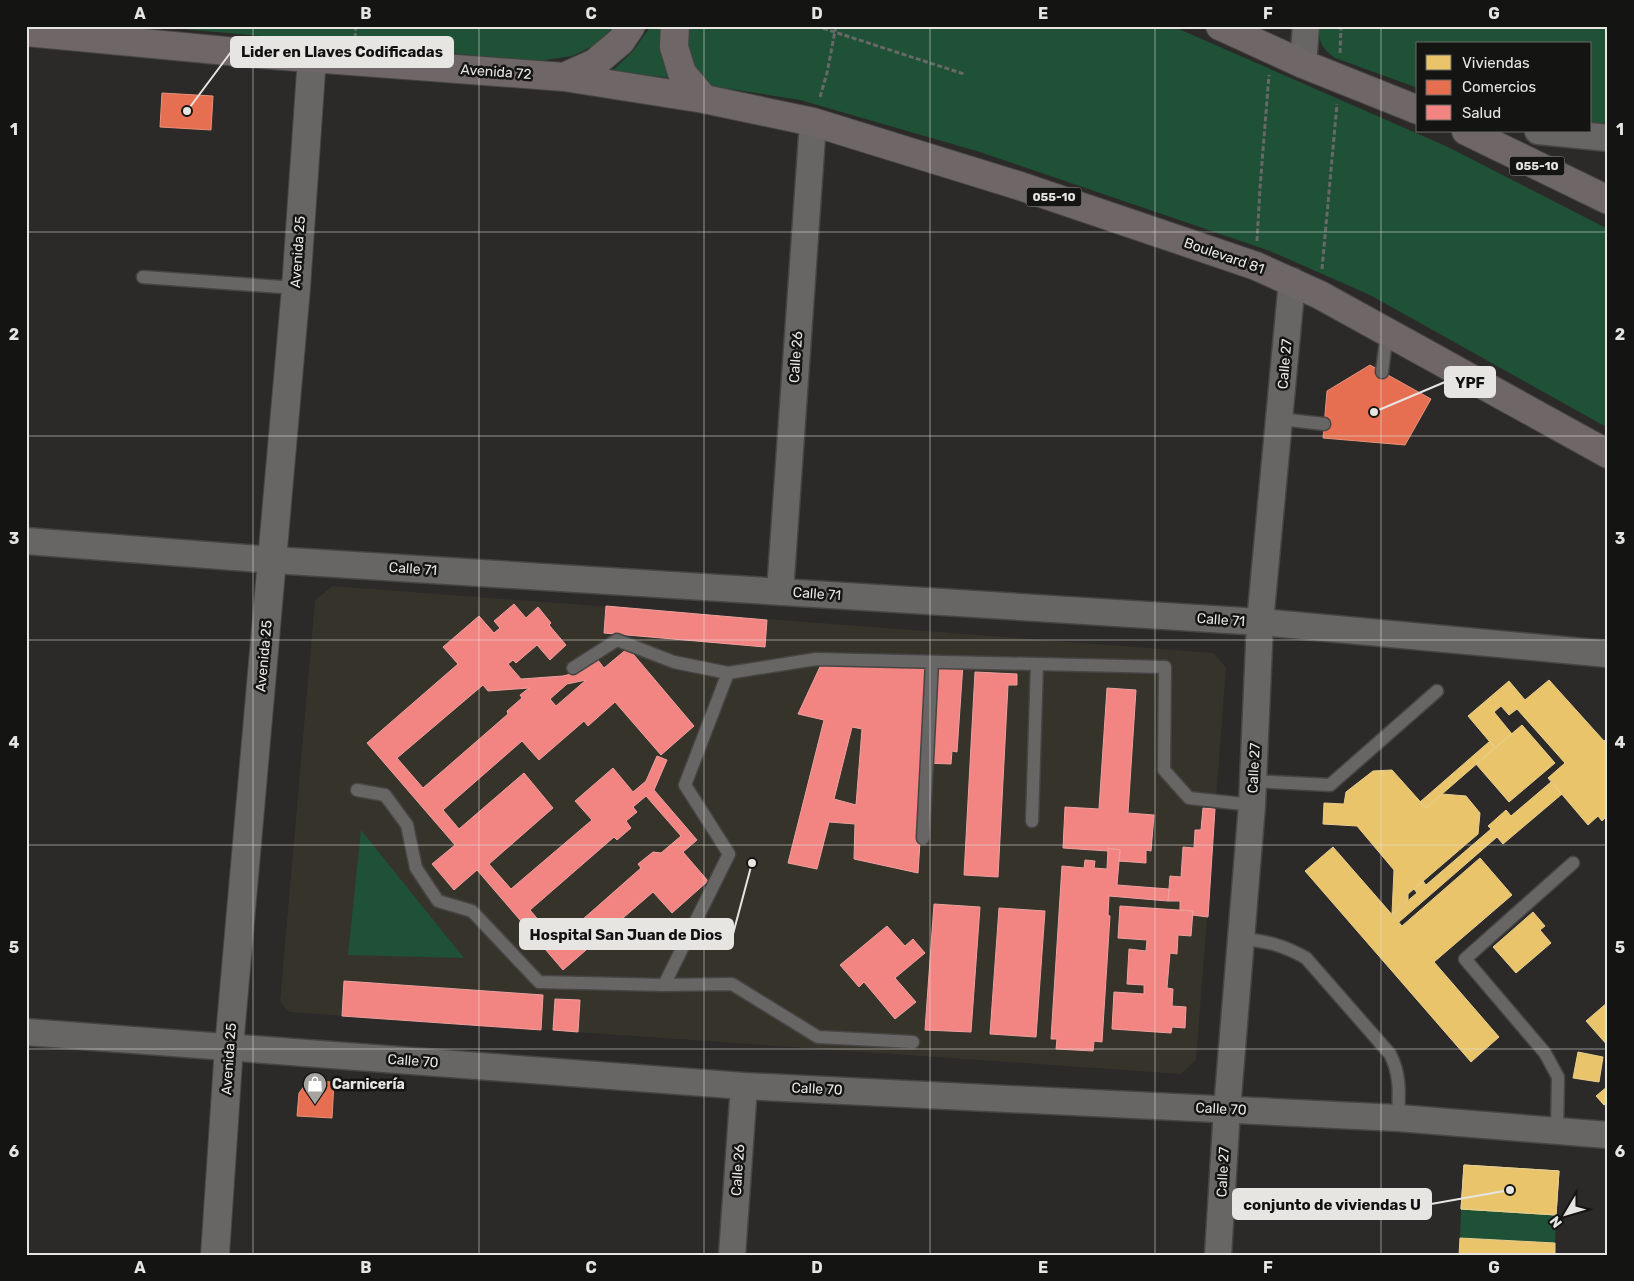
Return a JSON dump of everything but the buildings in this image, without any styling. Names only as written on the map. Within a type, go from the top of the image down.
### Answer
[{"type":"highway","points":[[564,77],[595,63],[621,41],[630,26]]},
{"type":"highway","points":[[675,26],[674,47],[682,73],[704,99]]},
{"type":"highway","points":[[1220,26],[1303,64],[1416,109]]},
{"type":"highway","name":"Avenida 72","points":[[39,31],[258,54],[564,77],[704,99],[813,122]]},
{"type":"highway","name":"Boulevard 81","points":[[813,122],[1020,186],[1256,266],[1292,281],[1608,454]]},
{"type":"highway","name":"055-10","points":[[1468,132],[1608,200]]},
{"type":"street","points":[[1303,64],[1306,26]]},
{"type":"street","name":"Avenida 25","points":[[215,1255],[229,1047],[296,288],[312,57]]},
{"type":"street","name":"Calle 26","points":[[780,592],[813,122]]},
{"type":"street","points":[[1548,132],[1608,138]]},
{"type":"street","name":"Calle 27","points":[[1218,1255],[1227,1109],[1253,793],[1260,622],[1292,281]]},
{"type":"street","name":"Calle 71","points":[[26,541],[273,560],[1260,622],[1608,654]]},
{"type":"street","name":"Calle 70","points":[[26,1032],[744,1086],[1398,1118],[1608,1135]]},
{"type":"street","name":"Calle 26","points":[[732,1255],[744,1086]]},
{"type":"lane","points":[[143,277],[296,288]]},
{"type":"lane","points":[[1382,372],[1387,332]]},
{"type":"lane","points":[[1280,420],[1324,424]]},
{"type":"lane","points":[[573,668],[617,640],[674,662],[728,673],[816,659],[1165,667],[1164,770],[1189,798],[1330,785],[1437,691]]},
{"type":"lane","points":[[923,838],[932,662]]},
{"type":"lane","points":[[1032,821],[1038,664]]},
{"type":"lane","points":[[664,984],[730,854],[685,785],[728,673]]},
{"type":"lane","points":[[357,790],[384,795],[407,825],[416,868],[438,900],[472,911],[539,982],[732,984],[818,1037],[913,1042]]},
{"type":"lane","points":[[1557,1132],[1558,1078],[1545,1053],[1465,959],[1573,863]]},
{"type":"lane","points":[[1240,938],[1272,942],[1288,947],[1306,958],[1390,1054],[1397,1067],[1399,1082],[1398,1118]]},
{"type":"path","points":[[816,26],[964,74]]},
{"type":"path","points":[[813,122],[827,73],[836,26]]},
{"type":"path","points":[[1320,295],[1339,78],[1341,26]]},
{"type":"path","points":[[1256,266],[1271,49]]},
{"type":"shaded area","points":[[333,586],[1214,653],[1226,668],[1196,1060],[1181,1074],[289,1012],[280,1002],[315,600]]},
{"type":"green space","points":[[149,26],[615,26],[593,46],[572,56],[539,61]]},
{"type":"green space","points":[[651,26],[663,26],[662,57],[671,78],[612,71],[633,51]]},
{"type":"green space","points":[[688,26],[1172,26],[1448,147],[1608,229],[1608,428],[1370,295],[1270,251],[980,152],[800,100],[705,85],[685,59]]},
{"type":"green space","points":[[1320,26],[1608,26],[1608,125],[1592,124],[1592,42],[1416,42],[1416,87],[1335,58],[1322,45]]},
{"type":"green space","points":[[361,830],[464,958],[348,955]]},
{"type":"green space","points":[[1461,1209],[1556,1215],[1555,1243],[1460,1238]]},
{"type":"place","name":"Lider en Llaves Codificadas","points":[[187,111]]},
{"type":"place","name":"YPF","points":[[1374,412]]},
{"type":"place","name":"Hospital San Juan de Dios","points":[[752,863]]},
{"type":"place","name":"Carnicería","points":[[315,1105]]},
{"type":"place","name":"conjunto de viviendas U","points":[[1510,1190]]}]
